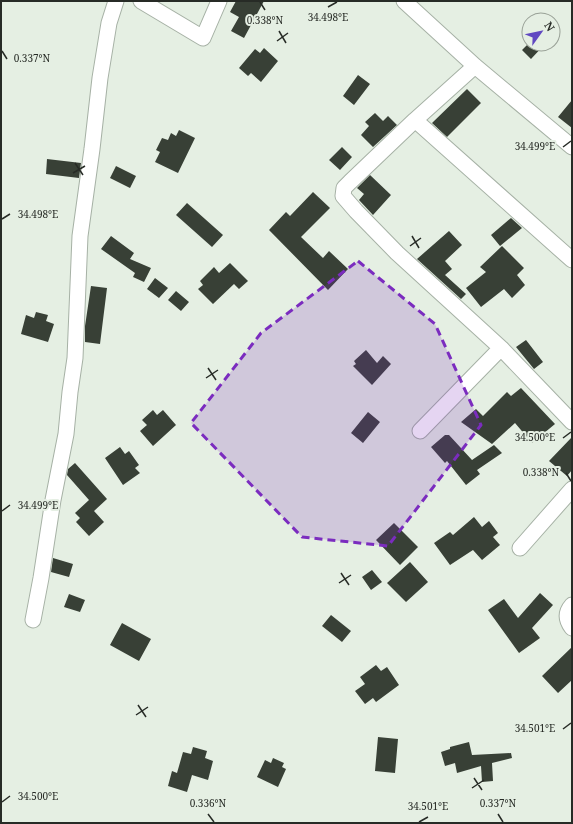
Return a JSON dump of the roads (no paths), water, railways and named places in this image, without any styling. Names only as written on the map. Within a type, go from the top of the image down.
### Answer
[{"type":"street","points":[[33,620],[53,500],[66,434],[75,358],[80,236],[100,78],[109,23],[116,1]]},
{"type":"street","points":[[140,1],[203,38],[220,1]]},
{"type":"street","points":[[404,1],[475,66],[572,147]]},
{"type":"street","points":[[475,66],[415,120],[350,182],[344,188],[343,196],[397,252],[501,348],[572,422]]},
{"type":"street","points":[[415,120],[572,260]]},
{"type":"street","points":[[420,431],[501,348]]},
{"type":"street","points":[[520,548],[572,489]]},
{"type":"street","points":[[572,605],[567,611],[566,616],[572,628]]}]
